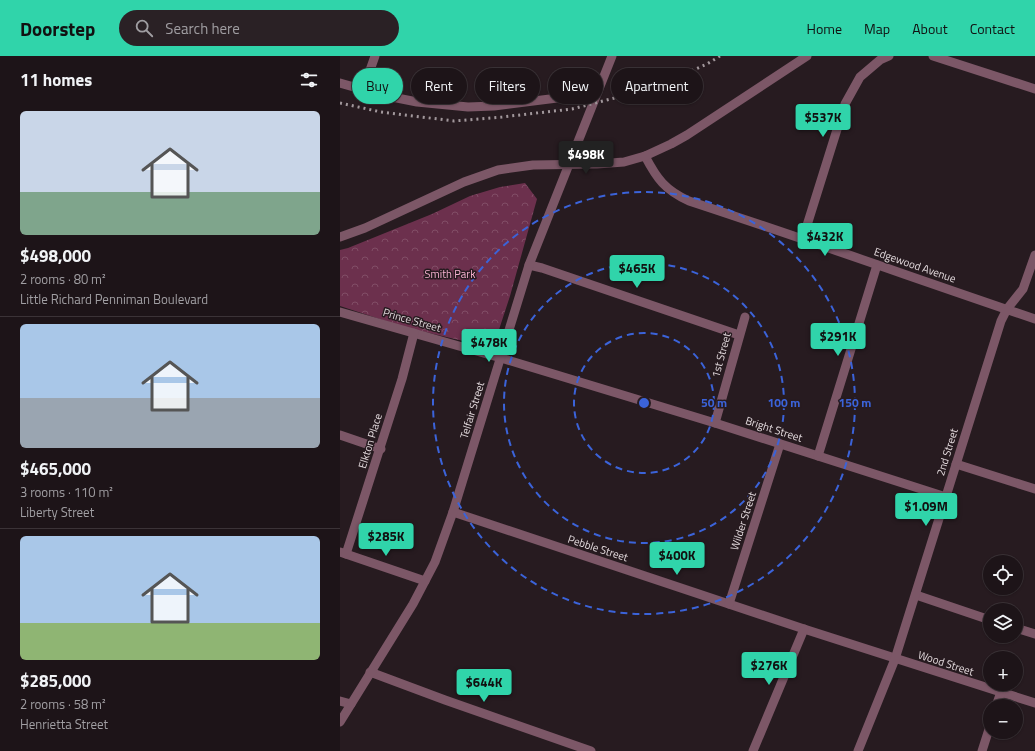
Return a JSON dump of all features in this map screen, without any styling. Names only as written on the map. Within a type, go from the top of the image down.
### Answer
[{"type":"street","points":[[371,68],[375,56]]},
{"type":"street","name":"Telfair Street","points":[[603,78],[612,56]]},
{"type":"street","points":[[340,237],[365,228],[464,182],[498,170],[533,165],[612,164],[646,156],[687,135],[807,56]]},
{"type":"street","points":[[803,238],[845,104],[860,77],[880,60],[889,56]]},
{"type":"street","points":[[933,56],[1035,89]]},
{"type":"street","points":[[340,83],[352,87]]},
{"type":"street","points":[[403,99],[468,107],[494,106],[548,99]]},
{"type":"street","name":"Telfair Street","points":[[340,722],[413,604],[435,562],[453,512],[529,264],[593,104]]},
{"type":"street","name":"Edgewood Avenue","points":[[646,156],[655,174],[664,185],[675,194],[689,201],[803,238],[1035,319]]},
{"type":"street","name":"2nd Street","points":[[858,751],[895,659],[916,596],[1001,321],[1007,309],[1023,289],[1035,255]]},
{"type":"street","points":[[529,264],[739,335]]},
{"type":"street","points":[[818,456],[878,265]]},
{"type":"street","name":"Prince Street","points":[[340,312],[501,358]]},
{"type":"street","name":"1st Street","points":[[715,423],[745,317]]},
{"type":"street","name":"Elkton Place","points":[[343,553],[380,449],[402,379],[414,333]]},
{"type":"street","name":"Bright Street","points":[[501,358],[715,423],[946,497]]},
{"type":"street","points":[[340,435],[380,449]]},
{"type":"street","name":"Wilder Street","points":[[730,604],[780,444]]},
{"type":"street","points":[[956,464],[1035,489]]},
{"type":"street","name":"Pebble Street","points":[[453,512],[895,659]]},
{"type":"street","points":[[343,553],[425,581]]},
{"type":"street","points":[[916,596],[983,618]]},
{"type":"street","points":[[753,751],[804,629]]},
{"type":"street","points":[[1023,630],[1035,634]]},
{"type":"street","name":"Wood Street","points":[[895,659],[1035,703]]},
{"type":"street","points":[[370,672],[591,751]]},
{"type":"street","points":[[998,699],[1000,692]]},
{"type":"street","points":[[340,701],[351,704]]},
{"type":"street","points":[[982,751],[986,739]]},
{"type":"green space","name":"Smith Park","points":[[525,183],[537,199],[510,296],[493,348],[404,327],[340,306],[340,250],[432,214],[470,196],[500,187]]},
{"type":"railway","points":[[340,103],[381,112],[454,121],[572,109],[666,82],[707,64],[720,56]]}]
